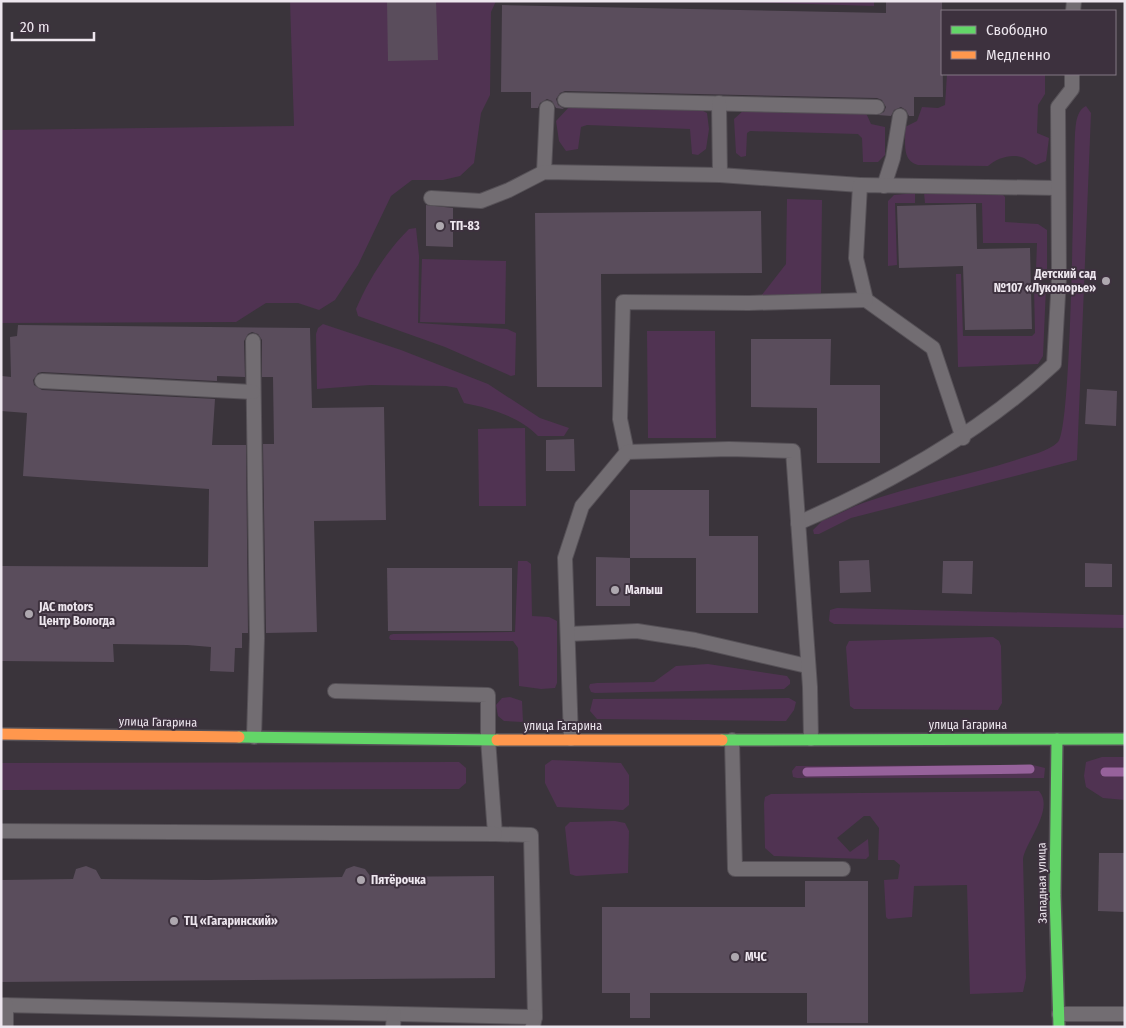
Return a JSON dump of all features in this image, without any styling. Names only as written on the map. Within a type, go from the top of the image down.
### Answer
[{"type":"street","name":"улица Гагарина","points":[[1,734],[488,740],[1125,739]]},
{"type":"street","name":"Западная улица","points":[[1057,739],[1055,895],[1059,1020]]},
{"type":"lane","points":[[798,523],[858,498],[963,438],[1054,364],[1059,278],[1058,107],[1072,89],[1072,75]]},
{"type":"lane","points":[[565,100],[877,107]]},
{"type":"lane","points":[[719,103],[720,176]]},
{"type":"lane","points":[[544,172],[547,108]]},
{"type":"lane","points":[[884,186],[892,158],[900,116]]},
{"type":"lane","points":[[431,198],[481,201],[509,190],[544,172],[720,176],[884,186],[1058,188]]},
{"type":"lane","points":[[860,185],[856,258],[866,300]]},
{"type":"lane","points":[[627,452],[620,419],[623,302],[749,303],[866,300],[933,348],[963,438]]},
{"type":"lane","points":[[252,341],[257,638],[254,737]]},
{"type":"lane","points":[[42,381],[253,392]]},
{"type":"lane","points":[[571,739],[565,558],[582,506],[627,452],[729,449],[793,451],[810,687],[811,739]]},
{"type":"lane","points":[[568,634],[637,631],[695,640],[807,666]]},
{"type":"lane","points":[[335,691],[488,695],[488,740],[495,834]]},
{"type":"lane","points":[[732,740],[735,869],[843,869]]},
{"type":"lane","points":[[1,831],[531,835],[534,1022],[394,1020],[4,1005],[6,1027]]},
{"type":"lane","points":[[1059,1020],[1125,1014]]},
{"type":"shaded area","points":[[290,1],[496,1],[491,12],[490,95],[481,113],[474,163],[460,176],[443,180],[412,180],[391,196],[358,265],[335,300],[319,310],[298,303],[266,303],[236,322],[1,323],[1,130],[294,126]]},
{"type":"shaded area","points":[[712,1],[874,1],[874,6]]},
{"type":"shaded area","points":[[947,75],[1045,75],[1045,94],[1038,105],[1037,133],[1049,138],[1046,161],[1036,165],[1024,158],[1010,156],[988,166],[918,165],[913,163],[905,150],[905,127],[917,121],[922,107],[938,108],[945,105]]},
{"type":"shaded area","points":[[571,105],[699,109],[707,113],[709,129],[706,149],[698,155],[692,154],[690,129],[587,125],[581,127],[578,149],[566,151],[559,141],[556,121]]},
{"type":"shaded area","points":[[1086,106],[1091,113],[1077,460],[851,518],[819,534],[814,534],[813,530],[822,521],[863,503],[1016,460],[1044,451],[1058,442],[1063,426],[1069,348],[1076,122],[1078,114]]},
{"type":"shaded area","points":[[744,110],[866,113],[871,124],[885,127],[885,155],[878,162],[863,162],[862,138],[858,134],[750,131],[747,133],[746,156],[741,157],[736,153],[734,119]]},
{"type":"shaded area","points":[[915,193],[915,203],[895,203],[897,265],[888,266],[888,201],[894,195]]},
{"type":"shaded area","points":[[924,193],[1001,193],[1005,197],[1005,222],[1038,224],[1047,230],[1047,269],[1036,269],[1037,243],[983,243],[982,203],[925,203]]},
{"type":"shaded area","points":[[787,199],[822,200],[821,294],[761,296],[786,264]]},
{"type":"shaded area","points":[[416,228],[419,256],[418,323],[507,329],[516,333],[515,375],[511,376],[445,347],[358,316],[356,309],[379,266],[409,229]]},
{"type":"shaded area","points":[[422,259],[506,261],[505,324],[420,322]]},
{"type":"shaded area","points":[[956,274],[961,274],[963,336],[1032,336],[1035,333],[1034,288],[1046,287],[1043,356],[1038,364],[958,367]]},
{"type":"shaded area","points":[[323,324],[401,350],[488,384],[540,418],[569,428],[564,436],[538,436],[531,429],[504,414],[464,403],[457,388],[446,386],[370,385],[317,389],[316,334],[318,328]]},
{"type":"shaded area","points":[[647,331],[715,331],[716,438],[648,438]]},
{"type":"shaded area","points":[[525,428],[526,506],[479,506],[478,429]]},
{"type":"shaded area","points":[[518,561],[527,561],[531,564],[532,616],[549,617],[557,621],[557,683],[555,688],[541,689],[519,686],[518,648],[513,641],[391,640],[389,638],[393,634],[515,632]]},
{"type":"shaded area","points":[[837,608],[1125,615],[1125,628],[834,624],[829,621],[830,610]]},
{"type":"shaded area","points":[[993,637],[999,641],[1001,646],[1002,703],[998,710],[854,709],[850,706],[846,647],[849,641]]},
{"type":"shaded area","points":[[708,664],[787,676],[790,684],[784,689],[595,693],[591,692],[589,687],[590,684],[597,683],[654,682],[676,666]]},
{"type":"shaded area","points":[[510,697],[522,701],[523,722],[504,721],[498,716],[496,705],[502,698]]},
{"type":"shaded area","points":[[789,698],[796,702],[794,710],[786,721],[597,719],[590,711],[593,699]]},
{"type":"shaded area","points":[[1102,757],[1125,757],[1125,800],[1103,798],[1086,787],[1084,776],[1086,762]]},
{"type":"shaded area","points":[[552,760],[621,763],[629,775],[629,805],[623,810],[557,807],[545,783],[545,765]]},
{"type":"shaded area","points":[[459,762],[466,768],[466,783],[459,789],[1,790],[1,763]]},
{"type":"shaded area","points":[[1033,765],[1045,768],[1044,778],[797,778],[793,777],[792,771],[796,766]]},
{"type":"shaded area","points":[[1039,791],[1043,798],[1044,807],[1038,826],[1023,859],[1026,978],[1023,992],[970,994],[967,885],[914,886],[912,917],[888,919],[886,917],[884,880],[898,879],[900,865],[894,860],[878,860],[879,828],[870,816],[864,816],[837,838],[850,852],[868,839],[869,856],[866,859],[774,856],[765,848],[764,803],[765,797],[771,794]]},
{"type":"shaded area","points":[[615,821],[625,823],[629,831],[628,873],[576,876],[570,874],[565,827],[570,822]]},
{"type":"building","points":[[387,1],[436,1],[438,60],[388,61]]},
{"type":"building","points":[[886,1],[942,1],[941,75],[943,75],[943,97],[914,97],[914,116],[909,116],[906,110],[901,107],[894,110],[891,116],[878,115],[884,112],[886,107],[882,100],[877,98],[565,91],[560,93],[556,99],[558,105],[564,109],[556,108],[552,101],[547,99],[540,103],[538,108],[531,108],[531,92],[501,92],[502,5],[886,13]]},
{"type":"building","points":[[976,204],[977,249],[1030,248],[1032,329],[965,330],[963,266],[899,268],[897,206]]},
{"type":"building","name":"ТП-83","points":[[426,205],[453,208],[453,247],[426,246]]},
{"type":"building","points":[[761,211],[762,273],[601,274],[602,387],[537,387],[535,213]]},
{"type":"building","points":[[18,325],[310,328],[312,408],[384,407],[386,520],[314,521],[317,632],[266,633],[263,444],[274,444],[273,377],[262,377],[262,340],[258,334],[252,332],[248,334],[244,341],[245,377],[217,376],[217,381],[42,372],[38,373],[33,380],[34,385],[42,390],[215,399],[212,445],[246,445],[248,633],[242,633],[242,648],[235,648],[234,672],[210,671],[211,647],[187,645],[113,644],[114,662],[1,661],[1,566],[208,567],[209,489],[23,476],[27,413],[1,411],[2,376],[11,377],[10,337],[17,336]]},
{"type":"building","points":[[751,339],[831,339],[830,385],[880,385],[880,463],[817,463],[817,408],[751,407]]},
{"type":"building","points":[[1087,389],[1117,391],[1116,426],[1085,424]]},
{"type":"building","points":[[574,439],[575,471],[546,471],[546,440]]},
{"type":"building","points":[[630,490],[709,490],[709,536],[758,536],[758,613],[696,613],[696,558],[630,558]]},
{"type":"building","points":[[596,557],[630,558],[630,606],[596,606]]},
{"type":"building","points":[[869,560],[871,592],[840,593],[839,561]]},
{"type":"building","points":[[943,561],[973,561],[972,594],[942,593]]},
{"type":"building","points":[[1085,563],[1112,564],[1112,587],[1085,587]]},
{"type":"building","points":[[387,568],[512,568],[512,631],[388,631]]},
{"type":"building","points":[[1099,853],[1125,853],[1125,912],[1098,911]]},
{"type":"building","points":[[86,866],[96,870],[101,879],[208,880],[342,877],[346,869],[354,866],[365,869],[371,877],[494,876],[495,978],[1,982],[1,880],[73,879],[76,869]]},
{"type":"building","name":"МЧС","points":[[805,881],[868,881],[868,1023],[807,1023],[807,993],[650,993],[650,1018],[630,1018],[630,993],[602,993],[602,907],[805,907]]},
{"type":"waterway","points":[[807,772],[1030,769]]},
{"type":"waterway","points":[[1105,772],[1125,772]]},
{"type":"traffic: fast","points":[[239,737],[497,740]]},
{"type":"traffic: fast","points":[[1057,739],[1055,895],[1059,1027]]},
{"type":"traffic: fast","points":[[722,740],[1125,739]]},
{"type":"traffic: slow","points":[[1,734],[239,737]]},
{"type":"traffic: slow","points":[[497,740],[722,740]]},
{"type":"place","name":"ТП-83","points":[[440,226]]},
{"type":"place","name":"Детский сад №107 «Лукоморье»","points":[[1106,281]]},
{"type":"place","name":"Малыш","points":[[615,590]]},
{"type":"place","name":"JAC motors Центр Вологда","points":[[29,614]]},
{"type":"place","name":"Пятёрочка","points":[[361,880]]},
{"type":"place","name":"ТЦ «Гагаринский»","points":[[174,921]]},
{"type":"place","name":"МЧС","points":[[735,957]]}]
